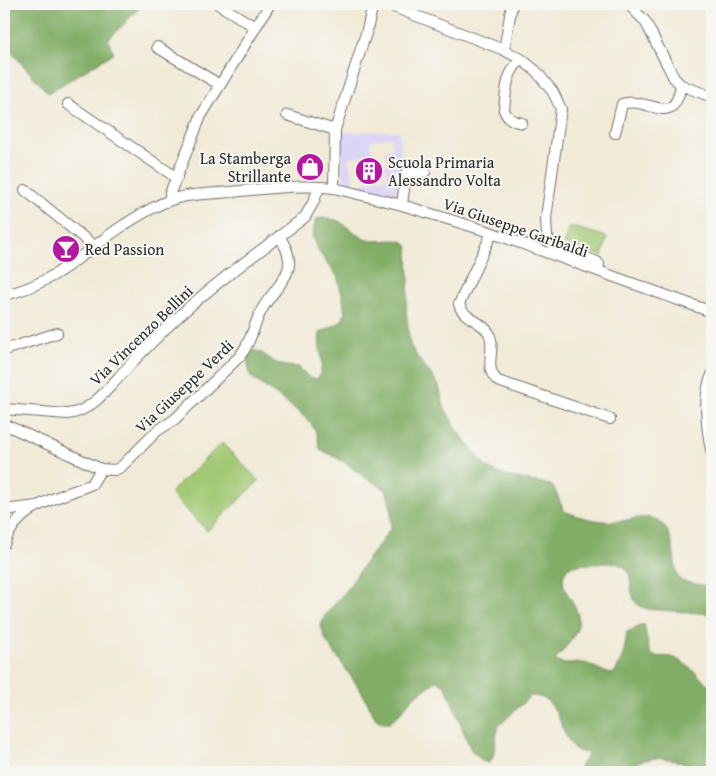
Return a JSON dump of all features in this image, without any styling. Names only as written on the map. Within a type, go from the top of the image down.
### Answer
[{"type":"street","points":[[218,4],[255,27]]},
{"type":"street","points":[[170,200],[170,193],[201,116],[270,4]]},
{"type":"street","points":[[334,188],[335,130],[368,30],[373,4]]},
{"type":"street","points":[[386,4],[504,50],[521,59],[536,71],[546,83],[558,101],[560,110],[546,218],[547,237],[553,245],[597,262],[599,264],[598,271]]},
{"type":"street","points":[[504,50],[512,4]]},
{"type":"street","points":[[628,4],[645,21],[670,70],[681,85],[712,97]]},
{"type":"street","points":[[157,47],[220,85]]},
{"type":"street","points":[[521,59],[513,66],[509,75],[504,110],[506,116],[511,120],[522,124]]},
{"type":"street","points":[[615,132],[622,104],[628,102],[639,103],[666,110],[678,101],[681,85]]},
{"type":"street","points":[[68,104],[177,178]]},
{"type":"street","points":[[287,116],[335,130]]},
{"type":"street","points":[[402,205],[406,173],[425,172]]},
{"type":"street","name":"Via Giuseppe Garibaldi","points":[[4,295],[29,287],[56,274],[124,225],[170,200],[195,195],[303,186],[334,188],[402,205],[492,233],[712,312]]},
{"type":"street","name":"Via Vincenzo Bellini","points":[[4,410],[67,414],[80,412],[104,393],[188,307],[305,216],[314,201],[318,187]]},
{"type":"street","points":[[25,190],[95,247]]},
{"type":"street","points":[[492,233],[459,304],[461,311],[490,334],[492,346],[489,366],[491,373],[498,380],[610,419]]},
{"type":"street","name":"Via Giuseppe Verdi","points":[[101,469],[115,470],[121,467],[157,431],[174,420],[246,348],[260,313],[288,273],[289,255],[280,236]]},
{"type":"street","points":[[4,350],[57,332]]},
{"type":"street","points":[[712,375],[707,392],[708,436],[712,454]]},
{"type":"street","points":[[4,424],[101,469],[92,484],[56,497],[38,506],[17,522],[4,544]]},
{"type":"street","points":[[5,510],[38,506]]},
{"type":"street","points":[[5,510],[14,515],[17,522]]},
{"type":"shaded area","points":[[400,131],[402,188],[398,194],[390,198],[347,184],[344,180],[338,132]],"holes":[[[391,137],[393,148],[385,150],[388,164],[385,165],[388,177],[354,185],[348,158],[372,153],[370,141]]]},
{"type":"green space","points":[[4,4],[144,4],[108,40],[114,53],[48,93],[7,47],[4,51]]},
{"type":"green space","points":[[324,218],[339,221],[364,239],[372,241],[396,240],[404,242],[408,247],[409,282],[406,310],[410,345],[439,386],[444,407],[458,431],[484,465],[505,476],[551,485],[564,511],[577,516],[606,521],[620,521],[643,517],[657,520],[664,526],[670,537],[677,575],[681,581],[712,587],[712,614],[647,609],[634,600],[630,579],[625,567],[608,563],[579,565],[567,568],[563,583],[576,609],[578,625],[572,638],[555,661],[567,664],[587,664],[613,674],[621,659],[627,632],[644,624],[649,650],[653,656],[670,657],[681,661],[712,688],[712,771],[669,759],[654,758],[639,761],[626,771],[577,772],[589,753],[575,749],[569,742],[553,708],[548,701],[540,697],[530,696],[498,727],[493,757],[489,763],[482,761],[471,750],[447,689],[442,683],[436,681],[414,697],[396,718],[389,723],[383,723],[376,719],[363,694],[327,642],[321,625],[326,614],[347,590],[391,527],[391,508],[387,492],[346,463],[320,449],[316,432],[308,420],[250,376],[247,357],[250,350],[259,352],[281,365],[299,367],[309,378],[317,379],[320,374],[322,363],[320,333],[341,322],[345,314],[337,276],[319,252],[312,238],[316,219]]},
{"type":"green space","points":[[569,226],[607,237],[602,256],[564,244]]},
{"type":"green space","points":[[222,443],[259,481],[207,531],[170,493]]},
{"type":"place","name":"La Stamberga Strillante","points":[[310,167]]},
{"type":"place","name":"Scuola Primaria Alessandro Volta","points":[[369,171]]},
{"type":"place","name":"Red Passion","points":[[66,249]]}]
